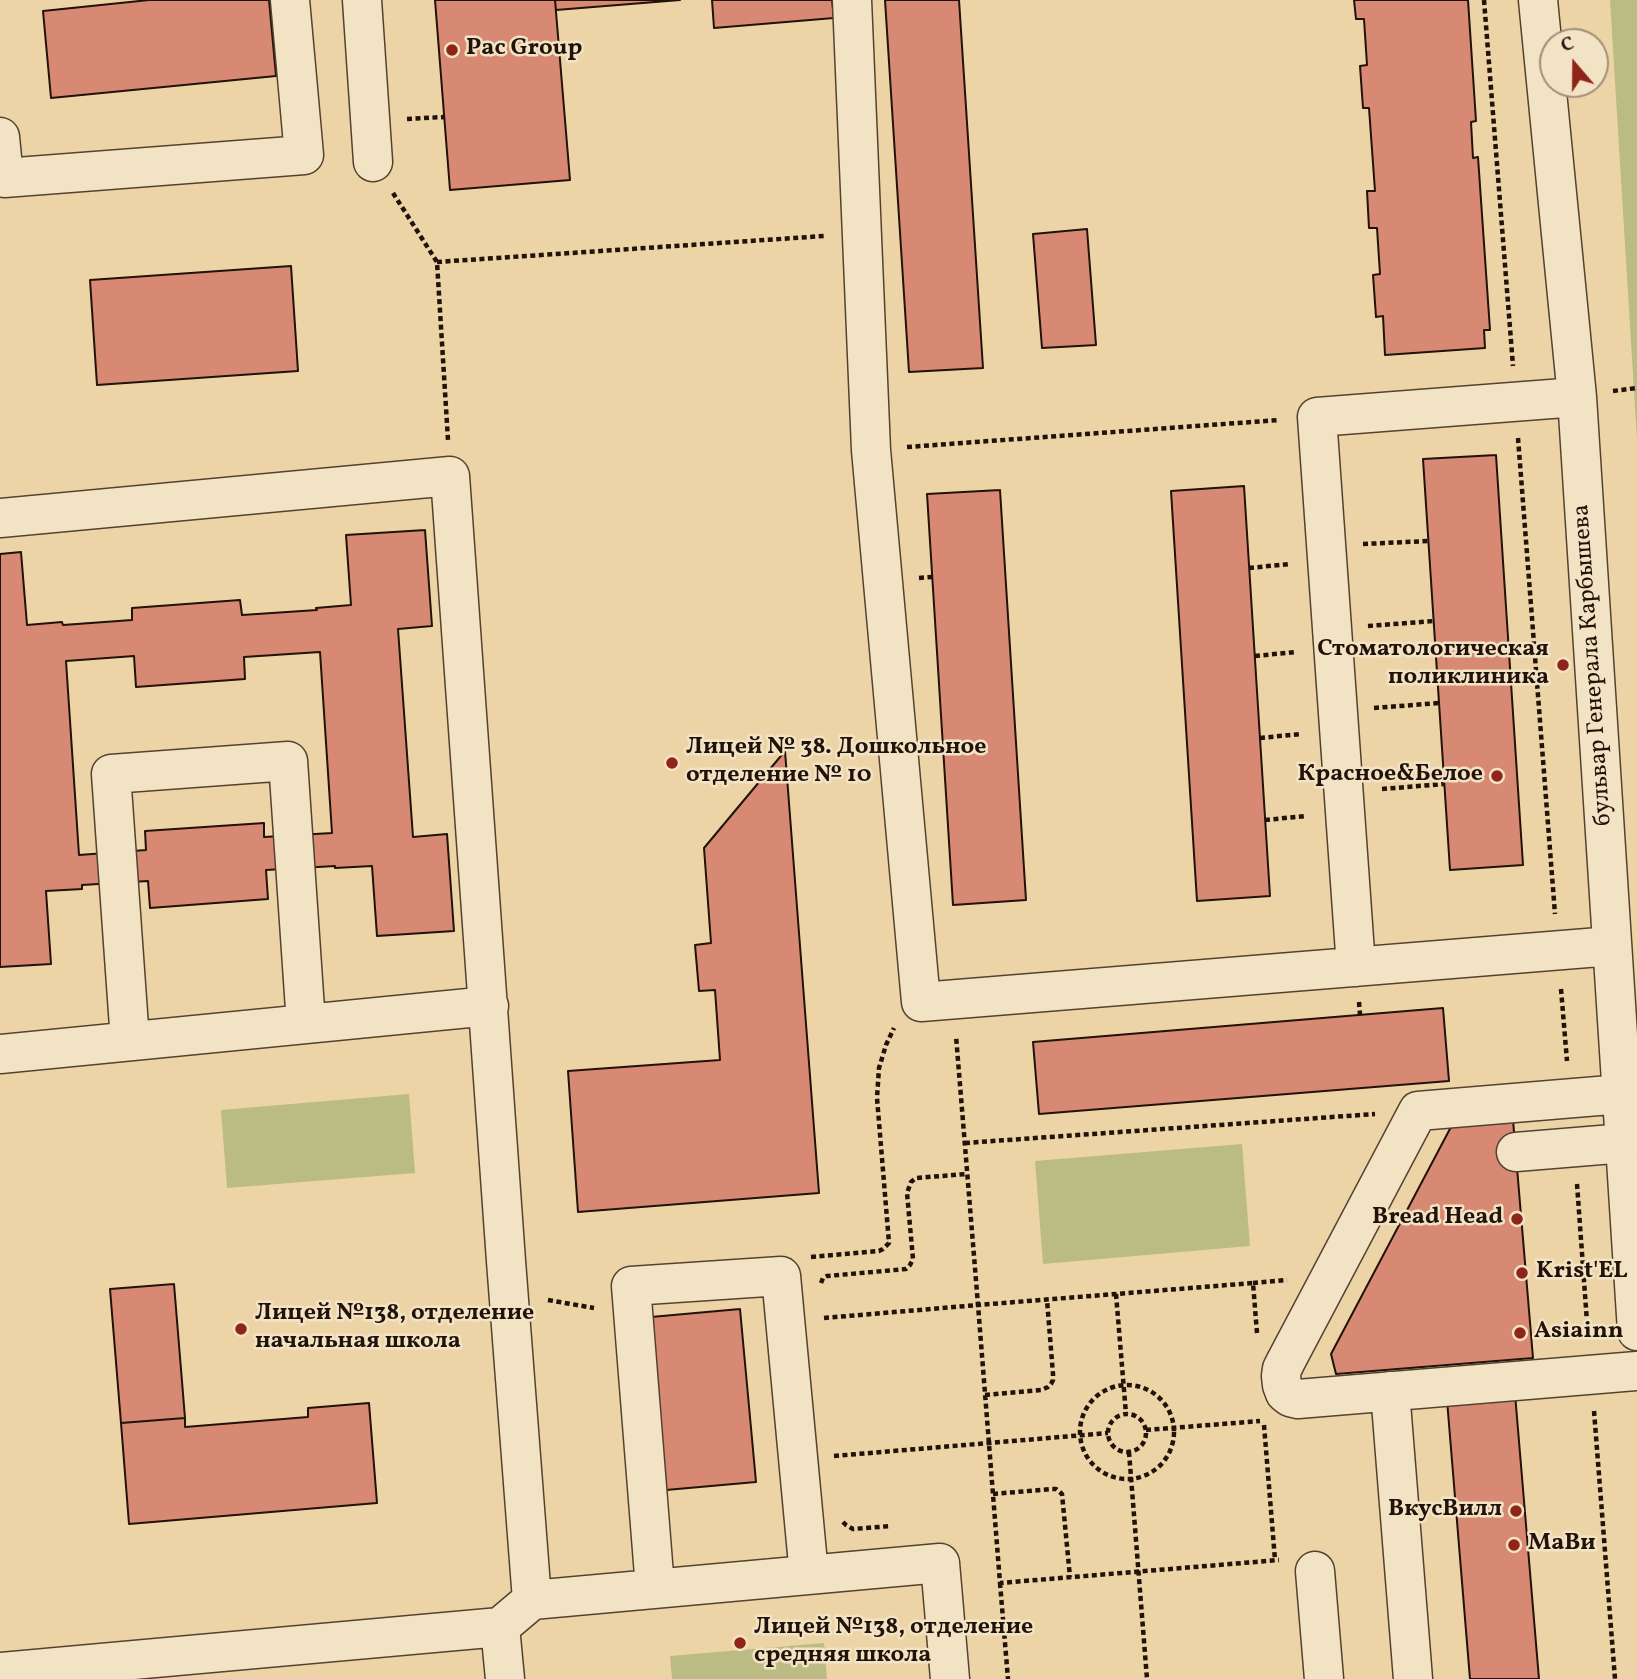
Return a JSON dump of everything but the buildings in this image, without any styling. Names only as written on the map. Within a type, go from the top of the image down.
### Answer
[{"type":"street","points":[[0,137],[4,178],[304,155],[290,0]]},
{"type":"street","points":[[362,0],[373,162]]},
{"type":"street","points":[[852,0],[871,450],[937,1000],[1612,946]]},
{"type":"street","name":"бульвар Генерала Карбышева","points":[[1538,0],[1577,397],[1637,1331]]},
{"type":"street","points":[[1356,967],[1317,417],[1577,397]]},
{"type":"street","points":[[0,518],[450,476],[532,1600]]},
{"type":"street","points":[[130,1041],[111,774],[288,761],[306,1024]]},
{"type":"street","points":[[0,1054],[489,1006]]},
{"type":"street","points":[[1622,1094],[1418,1111],[1286,1361],[1281,1376],[1285,1393],[1298,1399],[1637,1371]]},
{"type":"street","points":[[1516,1152],[1625,1143]]},
{"type":"street","points":[[655,1588],[631,1286],[781,1276],[809,1575]]},
{"type":"street","points":[[1390,1391],[1413,1679]]},
{"type":"street","points":[[0,1672],[500,1627],[532,1600],[940,1563],[950,1679]]},
{"type":"street","points":[[1315,1571],[1324,1679]]},
{"type":"street","points":[[500,1627],[505,1679]]},
{"type":"path","points":[[1484,0],[1570,1098]]},
{"type":"path","points":[[373,162],[437,262],[450,476]]},
{"type":"path","points":[[437,262],[862,234]]},
{"type":"path","points":[[871,450],[1317,417]]},
{"type":"path","points":[[1326,546],[1429,541]]},
{"type":"path","points":[[1331,628],[1434,621]]},
{"type":"path","points":[[1337,710],[1439,703]]},
{"type":"path","points":[[1343,792],[1444,784]]},
{"type":"path","points":[[781,1276],[808,1258],[880,1251],[889,1243],[877,1098],[879,1068],[886,1045],[903,1015],[937,1000],[965,1143],[1008,1679]]},
{"type":"path","points":[[965,1143],[1418,1111]]},
{"type":"path","points":[[1574,1148],[1615,1679]]},
{"type":"path","points":[[821,1284],[827,1276],[906,1269],[913,1259],[907,1193],[911,1182],[916,1178],[967,1174]]},
{"type":"path","points":[[506,1261],[541,1299],[633,1315]]},
{"type":"path","points":[[822,1307],[823,1318],[1253,1283],[1257,1338]]},
{"type":"path","points":[[1116,1294],[1126,1414]]},
{"type":"path","points":[[985,1395],[1041,1391],[1051,1384],[1053,1374],[1047,1300]]},
{"type":"path","points":[[1124,1385],[1134,1385],[1154,1393],[1168,1408],[1174,1428],[1172,1447],[1164,1463],[1149,1474],[1131,1479],[1120,1479],[1100,1472],[1086,1456],[1080,1436],[1080,1423],[1091,1401],[1100,1393],[1124,1385]]},
{"type":"path","points":[[1126,1414],[1139,1418],[1146,1430],[1146,1439],[1141,1447],[1129,1452],[1113,1446],[1108,1433],[1111,1422],[1126,1414]]},
{"type":"path","points":[[1000,1583],[1276,1560],[1264,1420],[1146,1430]]},
{"type":"path","points":[[834,1467],[834,1456],[1108,1433]]},
{"type":"path","points":[[1129,1452],[1147,1679]]},
{"type":"path","points":[[993,1494],[1052,1489],[1062,1494],[1070,1577]]},
{"type":"path","points":[[841,1519],[853,1529],[893,1525]]},
{"type":"green space","points":[[1610,0],[1637,0],[1637,440]]},
{"type":"green space","points":[[409,1094],[415,1173],[227,1188],[221,1110]]},
{"type":"green space","points":[[1242,1144],[1250,1246],[1043,1264],[1035,1161]]},
{"type":"green space","points":[[824,1643],[827,1679],[672,1679],[670,1656]]},
{"type":"place","name":"Pac Group","points":[[452,50]]},
{"type":"place","name":"Стоматологическая поликлиника","points":[[1563,665]]},
{"type":"place","name":"Лицей № 38. Дошкольное отделение № 10","points":[[672,763]]},
{"type":"place","name":"Красное&Белое","points":[[1497,776]]},
{"type":"place","name":"Bread Head","points":[[1517,1219]]},
{"type":"place","name":"Krist'EL","points":[[1522,1273]]},
{"type":"place","name":"Лицей №138, отделение начальная школа","points":[[241,1329]]},
{"type":"place","name":"Asiainn","points":[[1520,1333]]},
{"type":"place","name":"ВкусВилл","points":[[1516,1511]]},
{"type":"place","name":"МаВи","points":[[1514,1545]]},
{"type":"place","name":"Лицей №138, отделение средняя школа","points":[[740,1643]]}]
